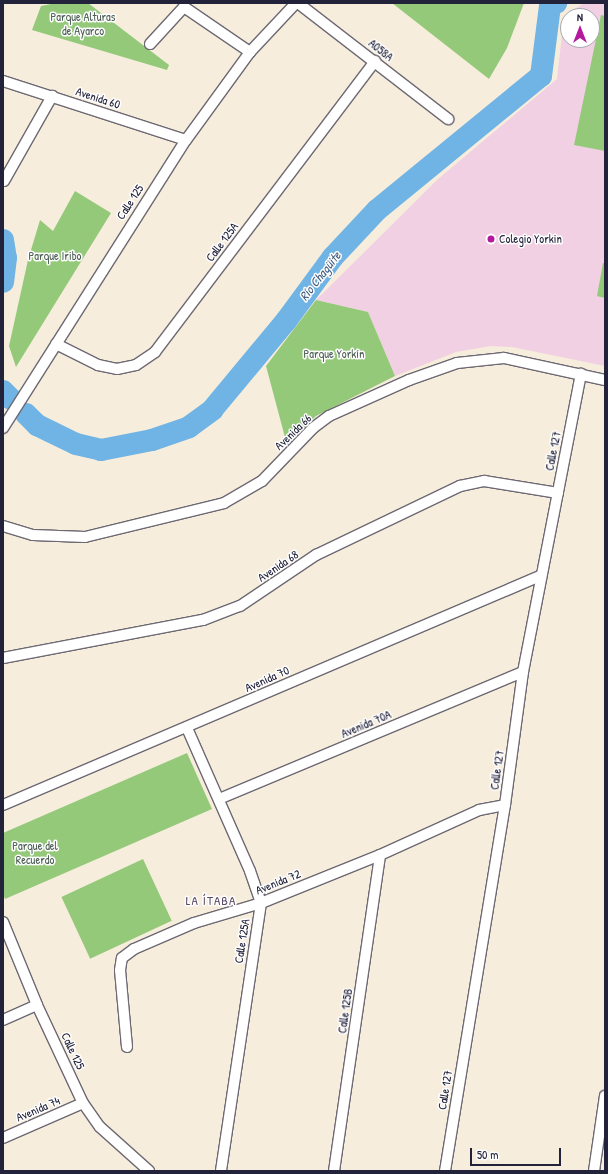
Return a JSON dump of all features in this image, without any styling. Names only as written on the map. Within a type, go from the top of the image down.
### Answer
[{"type":"street","name":"Calle 125","points":[[3,428],[186,140],[250,52],[297,3]]},
{"type":"street","name":"A058A","points":[[297,3],[376,61],[448,119]]},
{"type":"street","points":[[150,44],[184,7],[250,52]]},
{"type":"street","name":"Calle 125A","points":[[56,344],[98,365],[117,369],[136,365],[155,352],[376,61]]},
{"type":"street","name":"Avenida 60","points":[[3,81],[186,140]]},
{"type":"street","points":[[4,181],[52,96]]},
{"type":"street","name":"Avenida 66","points":[[3,526],[33,535],[85,537],[224,502],[262,481],[313,428],[329,416],[409,380],[458,363],[504,358],[605,380]]},
{"type":"street","name":"Calle 127","points":[[445,1171],[505,805],[523,672],[540,576],[581,374]]},
{"type":"street","name":"Avenida 68","points":[[3,658],[203,620],[240,606],[316,555],[460,486],[484,481],[558,493]]},
{"type":"street","name":"Avenida 70","points":[[3,805],[187,728],[540,576]]},
{"type":"street","name":"Avenida 70A","points":[[219,799],[523,672]]},
{"type":"street","points":[[187,728],[219,799],[261,903]]},
{"type":"street","name":"Avenida 72","points":[[127,1047],[120,970],[122,958],[134,949],[194,923],[261,903],[380,855],[479,810],[505,805]]},
{"type":"street","name":"Calle 125B","points":[[334,1171],[380,855]]},
{"type":"street","name":"Calle 125A","points":[[221,1171],[261,903]]},
{"type":"street","name":"Calle 125","points":[[3,922],[37,1005],[83,1104],[100,1127],[149,1171]]},
{"type":"street","points":[[3,1020],[37,1005]]},
{"type":"street","points":[[594,1171],[601,1153],[605,1096]]},
{"type":"street","name":"Avenida 74","points":[[3,1138],[83,1104]]},
{"type":"shaded area","name":"Colegio Yorkin","points":[[584,3],[605,3],[605,366],[512,347],[491,346],[456,352],[395,376],[368,312],[316,300],[438,179],[557,79],[560,48],[600,48],[600,8],[576,8]]},
{"type":"green space","name":"Parque Alturas de Ayarco","points":[[56,3],[88,3],[169,65],[167,70],[32,30],[41,6]]},
{"type":"green space","points":[[392,3],[524,3],[507,48],[489,79]]},
{"type":"green space","points":[[601,15],[605,16],[605,151],[574,145],[594,48],[600,48]]},
{"type":"green space","name":"Parque Iribo","points":[[75,191],[111,213],[16,367],[9,346],[28,260],[40,220],[53,231]]},
{"type":"green space","points":[[603,263],[605,263],[605,298],[597,296]]},
{"type":"green space","name":"Parque Yorkín","points":[[316,300],[368,312],[395,376],[316,416],[287,445],[266,366]]},
{"type":"green space","name":"Parque del Recuerdo","points":[[187,753],[212,809],[5,899],[3,894],[3,833]]},
{"type":"green space","points":[[143,859],[172,921],[90,959],[61,897]]},
{"type":"waterway","name":"Río Chagüite","points":[[26,414],[37,425],[76,444],[101,450],[152,440],[189,427],[212,410],[286,321],[333,257],[377,210],[541,76],[550,6],[556,3]]},
{"type":"waterway","name":"Río Chagüite","points":[[3,240],[6,258],[3,282]]},
{"type":"waterway","name":"Río Chagüite","points":[[3,391],[11,399]]},
{"type":"place","name":"Colegio Yorkin","points":[[491,239]]},
{"type":"district","name":"LA ÍTABA","points":[[211,900]]}]
